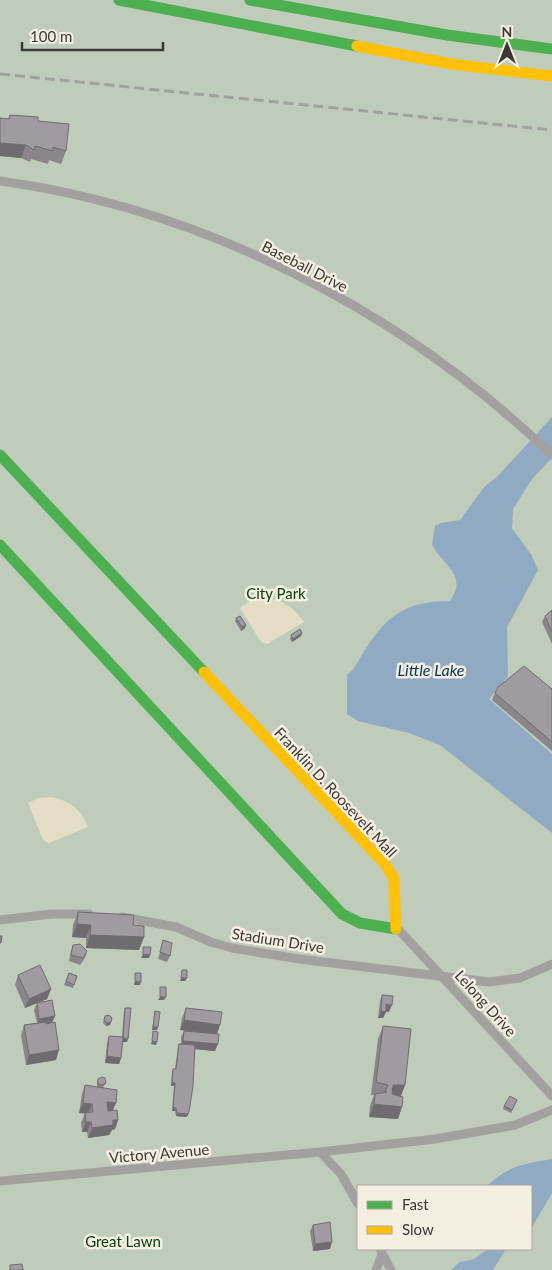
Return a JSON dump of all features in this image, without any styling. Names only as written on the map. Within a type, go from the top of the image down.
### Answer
[{"type":"main road","points":[[119,0],[451,64],[552,76]]},
{"type":"main road","points":[[250,0],[516,45],[552,49]]},
{"type":"main road","name":"Franklin D. Roosevelt Mall","points":[[0,455],[385,864],[394,878],[398,928]]},
{"type":"main road","points":[[0,545],[342,914],[360,923],[398,928]]},
{"type":"street","name":"Baseball Drive","points":[[3,181],[67,192],[149,215],[204,234],[298,275],[367,314],[467,381],[552,454]]},
{"type":"street","points":[[0,920],[52,914],[96,914]]},
{"type":"street","name":"Stadium Drive","points":[[112,915],[176,927],[211,942],[232,948],[299,959],[489,982],[520,978],[552,964]]},
{"type":"street","name":"Lelong Drive","points":[[398,928],[552,1096]]},
{"type":"street","name":"Victory Avenue","points":[[0,1180],[320,1152],[475,1133],[515,1125],[552,1110]]},
{"type":"street","points":[[320,1152],[341,1174],[357,1202]]},
{"type":"street","points":[[376,1270],[381,1252]]},
{"type":"street","points":[[381,1252],[391,1270]]},
{"type":"green space","name":"City Park","points":[[0,0],[552,0],[552,1270],[0,1270]]},
{"type":"sand","points":[[262,598],[286,604],[304,622],[267,644],[261,642],[240,608],[250,601]]},
{"type":"sand","points":[[51,797],[64,801],[74,807],[82,815],[88,827],[49,843],[43,840],[28,803],[38,798]]},
{"type":"water","name":"Little Lake","points":[[552,417],[552,458],[532,479],[513,509],[512,528],[532,556],[538,570],[507,627],[508,676],[489,699],[552,754],[552,833],[440,745],[409,733],[358,721],[347,714],[347,675],[354,668],[380,629],[398,613],[421,604],[450,601],[455,592],[455,578],[432,545],[435,526],[441,523],[460,520],[485,486],[497,477]]},
{"type":"water","points":[[552,1159],[552,1193],[532,1227],[532,1185],[488,1185],[502,1174],[525,1164]]},
{"type":"water","points":[[487,1250],[505,1250],[493,1270],[451,1270],[460,1262],[474,1259]]},
{"type":"building","points":[[10,115],[38,117],[38,121],[69,124],[66,151],[53,147],[53,151],[35,146],[34,150],[26,145],[0,143],[0,118],[9,119]]},
{"type":"building","points":[[552,610],[552,632],[545,616]]},
{"type":"building","points":[[240,616],[246,625],[242,627],[236,618]]},
{"type":"building","points":[[300,629],[302,633],[293,639],[291,635]]},
{"type":"building","points":[[524,666],[552,689],[552,742],[495,693],[498,687]]},
{"type":"building","points":[[78,912],[134,915],[133,925],[144,926],[144,937],[90,935],[91,925],[77,924]]},
{"type":"building","points":[[163,940],[172,943],[170,956],[160,952]]},
{"type":"building","points":[[80,944],[87,951],[83,958],[71,955],[73,945]]},
{"type":"building","points":[[143,947],[151,947],[150,955],[143,954]]},
{"type":"building","points":[[40,965],[51,989],[29,999],[18,975]]},
{"type":"building","points":[[182,970],[187,970],[187,978],[181,978]]},
{"type":"building","points":[[69,973],[77,976],[74,985],[66,981]]},
{"type":"building","points":[[135,973],[141,973],[141,982],[135,981]]},
{"type":"building","points":[[160,987],[166,987],[166,997],[160,997]]},
{"type":"building","points":[[382,995],[393,996],[392,1005],[386,1004],[386,1012],[381,1011]]},
{"type":"building","points":[[52,1000],[55,1016],[39,1019],[37,1003]]},
{"type":"building","points":[[125,1008],[131,1008],[128,1039],[123,1038]]},
{"type":"building","points":[[186,1008],[222,1012],[220,1025],[184,1020]]},
{"type":"building","points":[[155,1011],[160,1012],[158,1027],[153,1027]]},
{"type":"building","points":[[109,1015],[112,1018],[111,1022],[107,1023],[104,1020],[105,1016]]},
{"type":"building","points":[[46,1022],[46,1024],[55,1022],[59,1050],[29,1055],[24,1025]]},
{"type":"building","points":[[383,1026],[411,1029],[405,1085],[393,1085],[392,1094],[403,1097],[402,1107],[374,1104],[375,1094],[387,1092],[385,1092],[388,1085],[376,1082]]},
{"type":"building","points":[[153,1031],[158,1032],[157,1042],[152,1041]]},
{"type":"building","points":[[184,1031],[219,1034],[218,1044],[183,1041]]},
{"type":"building","points":[[109,1036],[123,1037],[121,1058],[107,1056]]},
{"type":"building","points":[[179,1044],[195,1045],[193,1086],[189,1112],[187,1114],[177,1113],[176,1108],[173,1108],[175,1083],[172,1083],[173,1069],[176,1069]]},
{"type":"building","points":[[105,1078],[106,1083],[98,1084],[98,1079]]},
{"type":"building","points":[[85,1085],[117,1090],[116,1103],[107,1102],[108,1111],[117,1110],[118,1120],[113,1120],[113,1125],[92,1128],[91,1122],[86,1122],[85,1113],[93,1112],[92,1104],[83,1103]]},
{"type":"building","points":[[510,1096],[517,1100],[512,1110],[504,1106]]},
{"type":"building","points":[[330,1222],[332,1242],[315,1244],[313,1225]]},
{"type":"building","points":[[22,1264],[23,1270],[10,1270],[10,1265]]},
{"type":"railway","points":[[0,74],[552,130]]},
{"type":"traffic: fast","points":[[119,0],[357,46]]},
{"type":"traffic: fast","points":[[250,0],[447,35],[552,49]]},
{"type":"traffic: fast","points":[[0,455],[204,672]]},
{"type":"traffic: fast","points":[[0,545],[342,914],[360,923],[396,929]]},
{"type":"traffic: slow","points":[[357,46],[451,64],[552,76]]},
{"type":"traffic: slow","points":[[204,672],[385,864],[394,878],[396,929]]},
{"type":"park label","name":"Great Lawn","points":[[123,1241]]}]
